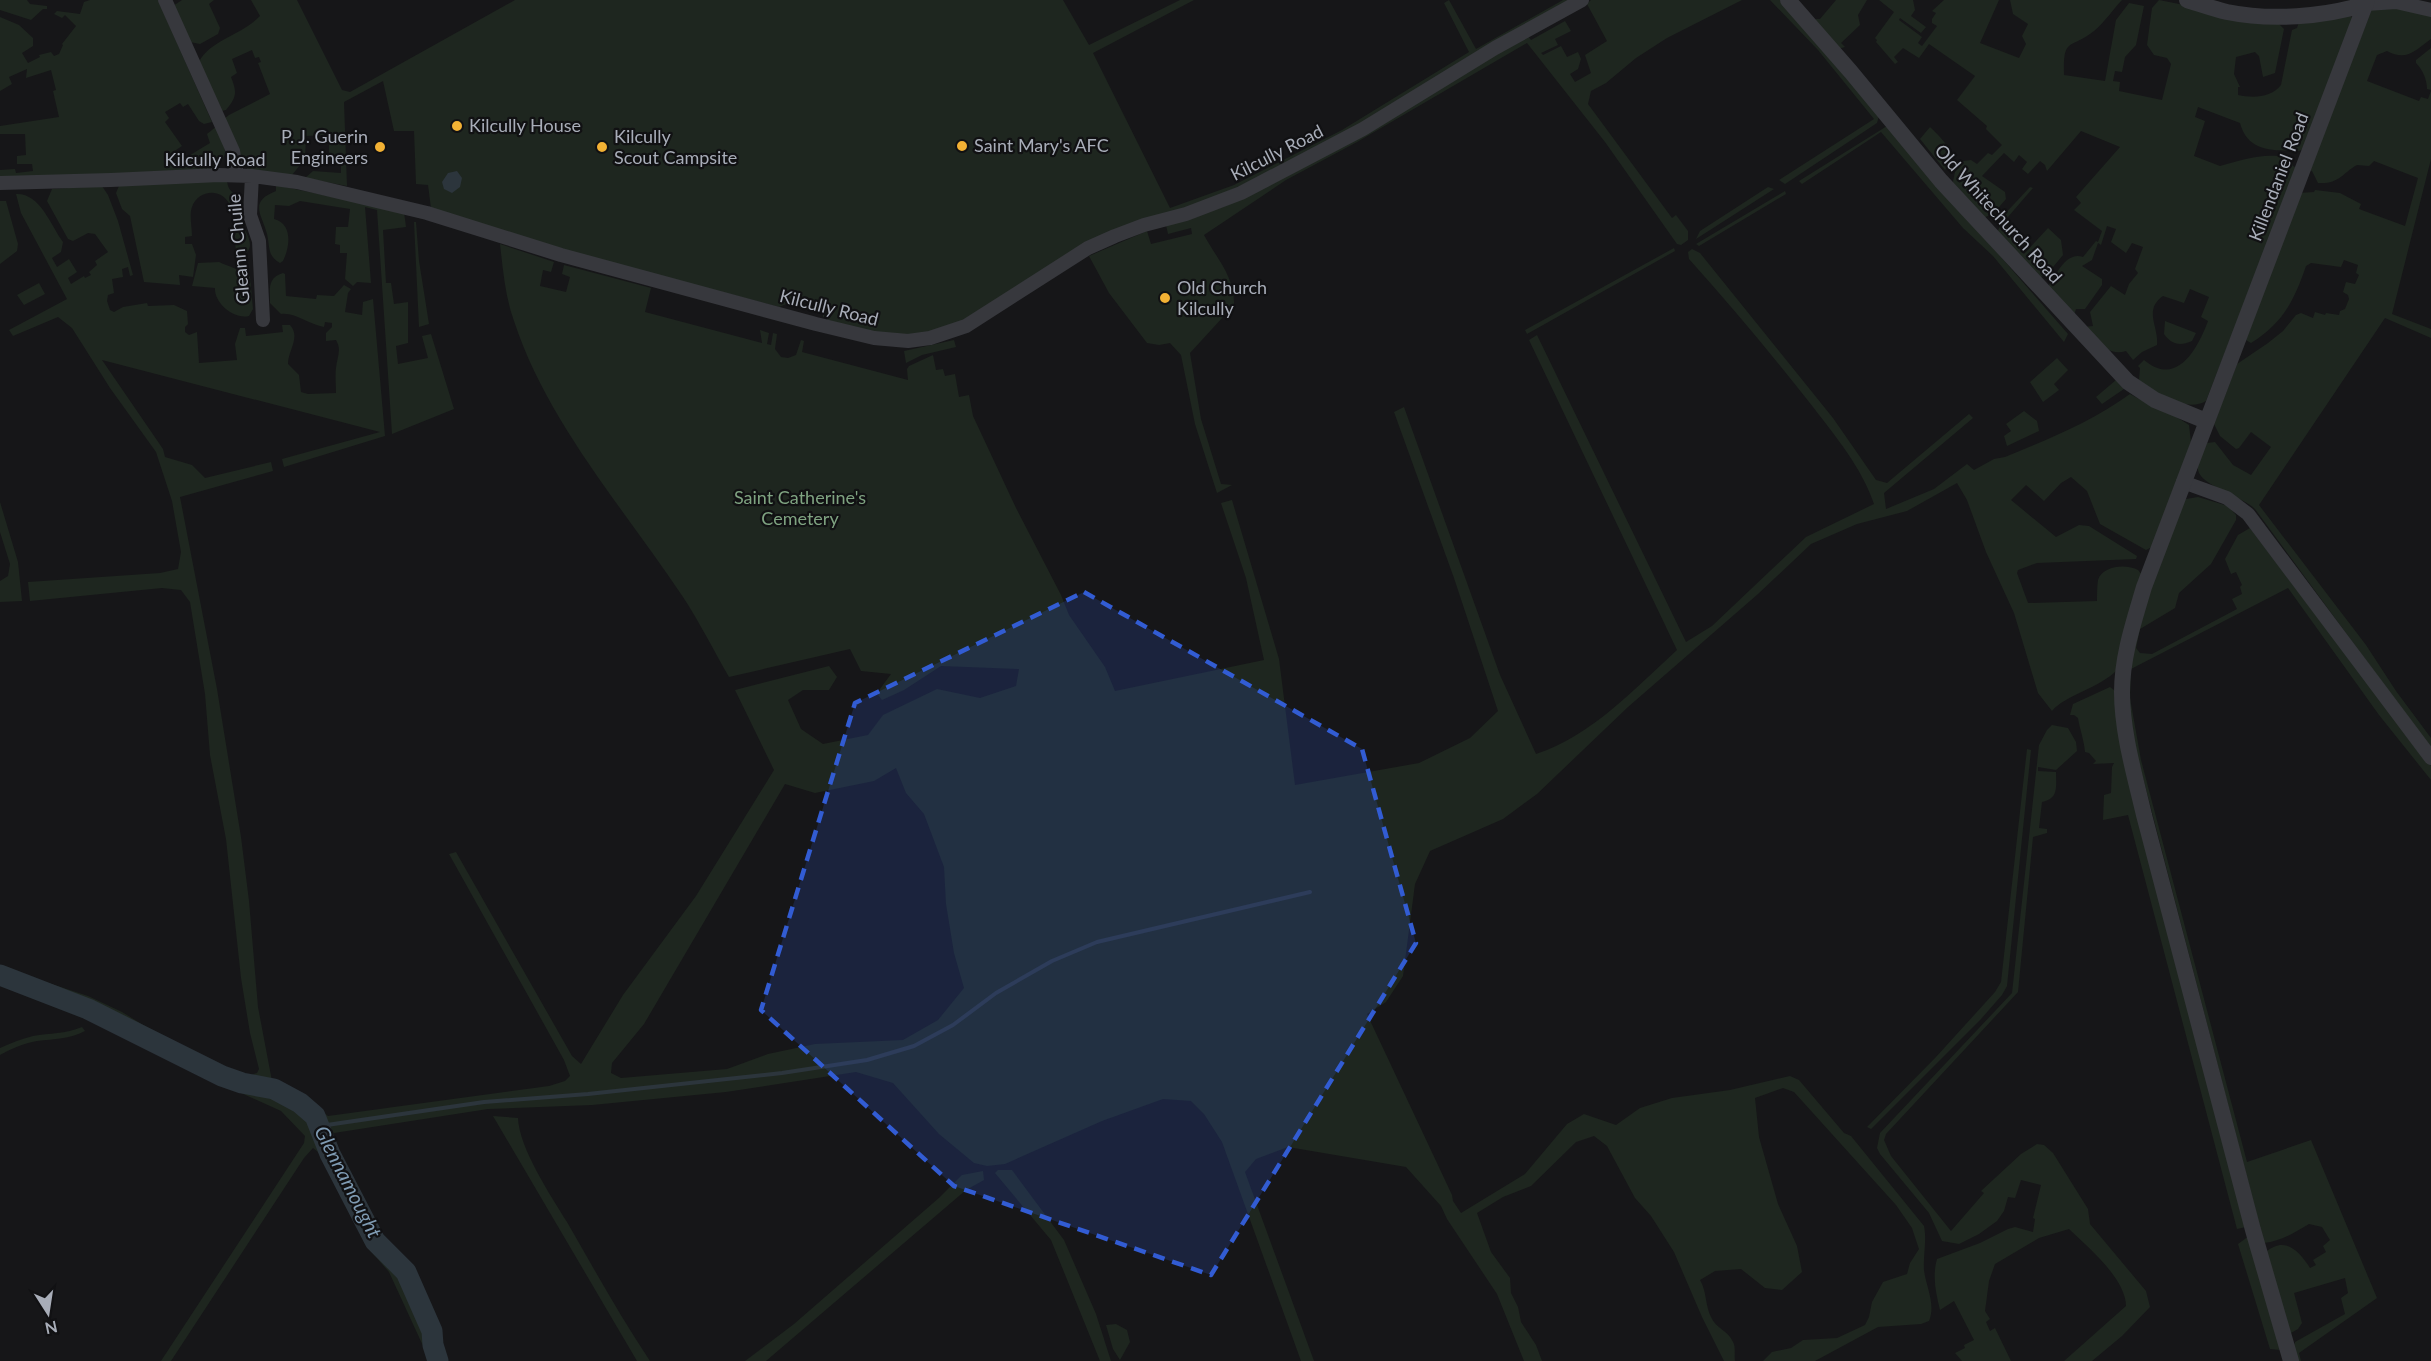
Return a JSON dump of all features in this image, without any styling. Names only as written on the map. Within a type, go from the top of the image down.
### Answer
[{"type":"street","points":[[165,0],[233,151],[237,175]]},
{"type":"street","name":"Kilcully Road","points":[[0,183],[237,175],[328,188],[427,213],[561,255],[865,336],[900,341],[930,338],[966,326],[1088,248],[1144,225],[1186,214],[1241,193],[1363,129],[1495,48],[1581,0]]},
{"type":"street","name":"Old Whitechurch Road","points":[[1788,0],[1941,181],[2128,382],[2155,400],[2206,421]]},
{"type":"street","points":[[2187,0],[2228,12],[2259,15],[2291,16],[2347,10],[2367,2],[2396,2],[2431,10]]},
{"type":"street","name":"Killendaniel Road","points":[[2290,1361],[2253,1230],[2147,826],[2130,748],[2123,702],[2125,663],[2144,587],[2367,2]]},
{"type":"street","name":"Gleann Chuile","points":[[252,176],[250,215],[259,241],[263,320]]},
{"type":"street","points":[[2183,482],[2227,498],[2248,514],[2431,758]]},
{"type":"highlighted area","points":[[1084,592],[1362,749],[1416,943],[1211,1275],[954,1186],[761,1010],[855,703]]},
{"type":"green space","points":[[0,0],[27,0],[30,4],[47,6],[47,9],[43,9],[31,20],[0,10]]},
{"type":"green space","points":[[90,0],[158,0],[212,122],[204,124],[199,121],[188,104],[183,107],[180,103],[165,112],[169,118],[165,122],[182,146],[170,154],[177,163],[210,143],[207,134],[217,126],[225,150],[223,160],[219,164],[212,169],[0,179],[0,170],[15,169],[16,173],[33,171],[32,164],[17,164],[17,156],[26,155],[25,134],[0,134],[0,126],[59,117],[51,70],[26,78],[27,69],[9,77],[12,84],[0,91],[0,17],[19,25],[33,38],[33,46],[22,53],[28,63],[40,57],[39,55],[51,52],[54,56],[59,54],[62,44],[76,26],[65,15],[62,18],[54,14],[57,11],[80,14],[84,2]]},
{"type":"green space","points":[[182,0],[214,0],[209,4],[220,28],[218,34],[200,44],[190,42],[173,6]]},
{"type":"green space","points":[[251,0],[297,0],[342,90],[350,92],[515,0],[1063,0],[1089,45],[1180,0],[1194,0],[1093,53],[1170,208],[1234,185],[1342,130],[1469,52],[1444,3],[1449,0],[1476,49],[1563,0],[1571,0],[1371,120],[1247,183],[1193,206],[1145,220],[973,317],[931,335],[886,336],[827,322],[827,318],[823,317],[821,301],[791,302],[779,307],[562,250],[431,208],[428,185],[416,184],[414,131],[394,131],[383,81],[344,102],[347,186],[305,178],[313,171],[341,173],[341,161],[329,161],[329,137],[327,135],[306,136],[305,159],[292,175],[248,170],[224,119],[270,94],[258,63],[261,62],[259,57],[255,58],[252,50],[232,59],[237,73],[231,77],[235,94],[226,110],[221,111],[199,62],[210,49],[253,23],[260,16]]},
{"type":"green space","points":[[1591,0],[1742,0],[1667,38],[1636,58],[1606,83],[1591,91],[1588,104],[1672,218],[1676,215],[1688,231],[1688,240],[1681,245],[1677,244],[1605,142],[1527,43],[1357,142],[1286,180],[1204,235],[1224,268],[1234,295],[1234,305],[1190,353],[1201,419],[1221,484],[1232,485],[1217,493],[1195,424],[1181,355],[1170,343],[1159,345],[1147,343],[1109,293],[1089,256],[1147,231],[1151,244],[1192,234],[1191,228],[1168,234],[1166,225],[1223,207],[1250,194],[1528,36],[1531,40],[1565,21],[1571,31],[1555,39],[1558,45],[1541,53],[1543,55],[1561,46],[1567,57],[1578,52],[1581,59],[1578,69],[1570,74],[1575,82],[1591,73],[1585,55],[1607,41],[1587,4]]},
{"type":"green space","points":[[1770,0],[1780,0],[1879,116],[1877,123],[1785,184],[1779,180],[1874,119],[1818,50]]},
{"type":"green space","points":[[1836,0],[1867,0],[1858,15],[1860,25],[1841,43],[1845,47],[1838,49],[1816,22],[1816,19],[1820,19]]},
{"type":"green space","points":[[1879,0],[1913,0],[1915,10],[1911,16],[1926,27],[1921,33],[1900,18],[1899,20],[1922,37],[1918,43],[1922,46],[1937,26],[1932,23],[1936,13],[1932,11],[1944,0],[1999,0],[1980,43],[2019,58],[2026,44],[2022,36],[2028,24],[2013,14],[2010,0],[2122,0],[2098,27],[2070,46],[2065,54],[2064,75],[2105,81],[2116,20],[2129,3],[2144,6],[2136,45],[2125,57],[2122,72],[2115,71],[2113,81],[2120,82],[2119,91],[2162,100],[2171,64],[2167,58],[2154,55],[2147,45],[2152,8],[2159,0],[2279,24],[2284,29],[2275,73],[2263,77],[2259,56],[2255,52],[2236,57],[2234,74],[2240,87],[2238,87],[2238,95],[2250,97],[2267,95],[2281,85],[2292,30],[2297,28],[2299,22],[2350,15],[2353,19],[2303,149],[2290,151],[2263,148],[2249,140],[2240,123],[2198,107],[2195,117],[2205,121],[2194,156],[2220,166],[2255,157],[2281,156],[2291,158],[2293,166],[2297,168],[2206,401],[2189,405],[2162,396],[2139,380],[2140,368],[2138,366],[2144,360],[2167,370],[2185,361],[2192,353],[2208,321],[2201,317],[2209,297],[2190,289],[2184,303],[2163,296],[2157,301],[2153,313],[2157,345],[2142,352],[2133,360],[2126,351],[2113,352],[2102,346],[2084,327],[2093,326],[2090,312],[2111,286],[2125,295],[2129,284],[2138,273],[2135,269],[2143,247],[2132,243],[2126,253],[2111,242],[2116,229],[2107,226],[2101,245],[2098,243],[2092,260],[2082,266],[2102,279],[2102,285],[2085,309],[2076,309],[2074,315],[2048,287],[2071,257],[2083,257],[2096,241],[2098,242],[2102,231],[2074,210],[2081,203],[2076,197],[2120,147],[2081,131],[2047,171],[2045,165],[2040,161],[2028,174],[2022,169],[2027,162],[2019,155],[2014,162],[2004,153],[1982,176],[2005,192],[2006,199],[1993,214],[1983,218],[1952,186],[1955,172],[1963,161],[1971,160],[1977,164],[1988,153],[1992,155],[2002,145],[1986,129],[1987,126],[1957,100],[1975,76],[1929,44],[1919,58],[1903,48],[1894,57],[1898,62],[1895,64],[1875,38],[1894,12]]},
{"type":"green space","points":[[2388,5],[2431,14],[2431,39],[2415,51],[2405,55],[2387,51],[2377,55],[2367,81],[2419,101],[2421,97],[2428,99],[2431,91],[2431,159],[2392,314],[2431,329],[2431,338],[2385,318],[2259,505],[2366,645],[2431,738],[2431,749],[2255,509],[2206,481],[2198,470],[2207,443],[2215,442],[2233,465],[2251,475],[2271,447],[2251,432],[2236,449],[2220,436],[2214,424],[2237,364],[2283,331],[2296,315],[2301,313],[2313,318],[2315,312],[2339,315],[2340,311],[2345,309],[2349,299],[2348,295],[2343,292],[2346,282],[2355,284],[2359,275],[2356,273],[2358,265],[2344,260],[2341,267],[2311,263],[2306,266],[2292,300],[2279,319],[2251,343],[2246,340],[2299,193],[2315,190],[2340,193],[2361,204],[2359,209],[2405,226],[2418,178],[2374,161],[2369,166],[2357,165],[2336,180],[2325,183],[2318,183],[2312,171],[2309,170],[2372,9]]},
{"type":"green space","points":[[2431,48],[2431,90],[2427,89],[2424,75],[2416,60]]},
{"type":"green space","points":[[1887,126],[2068,334],[2064,342],[1993,256],[1963,228],[1881,132],[1802,184],[1799,181]]},
{"type":"green space","points":[[1930,127],[1948,147],[1951,158],[1945,170],[1920,139]]},
{"type":"green space","points":[[227,180],[230,189],[240,202],[241,219],[250,244],[246,253],[241,257],[237,255],[233,214],[228,201],[218,194],[206,194],[200,196],[192,207],[192,236],[185,237],[185,244],[192,244],[196,255],[193,277],[179,275],[180,285],[144,282],[130,216],[122,209],[116,193],[119,186]]},
{"type":"green space","points":[[276,185],[404,212],[406,227],[383,230],[386,283],[391,283],[394,304],[408,302],[408,343],[396,346],[398,364],[428,358],[422,336],[431,334],[454,409],[392,434],[377,210],[365,207],[371,283],[357,282],[353,286],[345,279],[347,253],[340,253],[340,245],[335,244],[336,227],[348,227],[350,209],[300,201],[289,206],[275,205],[274,219],[280,222],[287,231],[288,243],[283,261],[280,263],[273,257],[259,209],[262,200],[276,191]]},
{"type":"green space","name":"Saint Catherine's Cemetery","points":[[102,186],[118,221],[133,275],[130,276],[128,267],[122,269],[123,277],[112,279],[114,293],[108,295],[107,301],[110,310],[114,312],[123,307],[147,303],[148,306],[174,305],[187,311],[188,324],[185,332],[189,335],[197,332],[199,363],[237,360],[235,344],[240,328],[245,328],[246,336],[283,332],[282,325],[290,325],[294,339],[288,364],[299,375],[301,392],[336,393],[339,347],[336,340],[326,341],[326,333],[332,327],[332,323],[325,322],[324,327],[292,315],[281,314],[270,303],[272,281],[283,273],[285,274],[286,296],[316,299],[317,295],[334,296],[344,285],[351,289],[348,293],[345,312],[362,315],[363,302],[373,299],[385,436],[284,467],[282,459],[380,432],[102,360],[163,449],[165,457],[192,465],[205,478],[271,462],[273,471],[180,497],[217,689],[241,837],[258,1007],[272,1081],[310,1102],[328,1116],[549,1086],[565,1081],[570,1076],[564,1060],[449,854],[456,852],[572,1056],[581,1064],[623,995],[696,896],[774,770],[735,690],[829,666],[837,677],[829,690],[803,690],[788,700],[801,729],[823,744],[868,735],[883,715],[937,689],[980,698],[1016,686],[1019,669],[941,666],[904,690],[882,700],[878,695],[880,689],[891,674],[861,671],[850,649],[729,677],[683,597],[589,464],[546,394],[528,358],[511,312],[500,244],[554,262],[551,272],[543,270],[540,286],[566,292],[570,277],[562,274],[564,265],[651,288],[645,312],[762,343],[760,330],[769,333],[767,344],[771,345],[773,333],[777,334],[775,349],[781,357],[788,358],[796,355],[801,340],[804,341],[802,352],[908,380],[909,366],[933,355],[936,370],[943,369],[945,376],[955,374],[959,397],[969,395],[973,416],[1016,508],[1069,615],[1105,667],[1115,691],[1264,660],[1246,578],[1221,503],[1232,500],[1279,659],[1295,785],[1419,763],[1470,738],[1498,711],[1454,578],[1394,412],[1404,407],[1500,675],[1536,754],[1576,735],[1612,710],[1677,650],[1529,340],[1537,335],[1686,642],[1712,626],[1806,537],[1874,504],[1863,478],[1848,453],[1768,350],[1689,259],[1688,252],[1692,249],[1700,253],[1833,418],[1876,480],[1887,483],[1969,414],[1973,418],[1884,493],[1886,509],[1934,489],[1967,464],[1974,470],[1994,459],[2038,444],[2085,421],[2130,394],[2182,420],[2189,425],[2191,442],[2152,547],[2146,550],[2100,524],[2087,491],[2071,477],[2061,483],[2044,501],[2026,485],[2011,500],[2056,537],[2079,525],[2089,526],[2137,556],[2136,559],[2037,563],[2018,570],[2017,573],[2028,603],[2097,601],[2098,580],[2105,571],[2116,567],[2128,567],[2138,570],[2142,575],[2117,670],[2102,682],[2065,700],[2052,711],[2038,693],[2014,613],[1986,552],[1967,500],[1957,483],[1907,511],[1857,524],[1811,544],[1758,594],[1628,707],[1537,794],[1503,819],[1430,851],[1415,884],[1403,976],[1386,1002],[1367,1014],[1453,1201],[1461,1213],[1525,1174],[1567,1124],[1584,1114],[1616,1125],[1640,1108],[1672,1098],[1730,1090],[1790,1076],[1799,1080],[1844,1133],[1851,1136],[1924,1226],[1924,1270],[1931,1308],[1929,1321],[1921,1324],[1878,1327],[1815,1361],[1763,1361],[1772,1352],[1791,1348],[1803,1340],[1837,1338],[1865,1325],[1872,1302],[1883,1282],[1907,1274],[1910,1263],[1919,1249],[1912,1228],[1896,1205],[1794,1092],[1783,1088],[1755,1098],[1759,1137],[1778,1204],[1797,1246],[1802,1272],[1782,1290],[1765,1288],[1741,1269],[1715,1271],[1700,1280],[1711,1317],[1734,1344],[1735,1361],[1724,1361],[1674,1252],[1651,1216],[1635,1198],[1607,1146],[1594,1136],[1576,1142],[1531,1186],[1503,1197],[1477,1213],[1491,1252],[1510,1278],[1511,1293],[1518,1307],[1521,1322],[1536,1345],[1542,1361],[1524,1361],[1497,1294],[1447,1219],[1441,1206],[1406,1167],[1288,1147],[1256,1159],[1245,1172],[1314,1361],[1301,1361],[1222,1142],[1204,1114],[1191,1101],[1163,1099],[1102,1121],[1005,1164],[987,1166],[974,1163],[939,1134],[893,1083],[856,1072],[726,1092],[592,1105],[488,1109],[334,1133],[330,1140],[379,1239],[410,1273],[436,1328],[439,1347],[445,1361],[430,1361],[389,1272],[369,1249],[318,1152],[313,1148],[304,1158],[171,1361],[161,1361],[304,1143],[305,1136],[281,1111],[228,1087],[115,1027],[82,1011],[0,983],[0,967],[88,996],[122,1012],[171,1042],[229,1069],[251,1075],[257,1073],[259,1069],[250,1033],[241,978],[226,839],[210,755],[205,694],[190,602],[181,590],[162,588],[30,601],[28,582],[160,573],[178,569],[181,552],[172,501],[156,452],[110,388],[72,328],[58,317],[13,336],[9,330],[67,299],[21,213],[16,194],[32,199],[49,219],[63,242],[61,252],[52,258],[57,267],[69,259],[77,272],[68,278],[71,284],[84,276],[85,278],[91,275],[89,272],[97,265],[95,261],[108,252],[95,234],[88,233],[73,241],[68,239],[47,201],[52,189]],"holes":[[[896,768],[906,793],[924,814],[944,867],[946,904],[954,953],[964,988],[938,1020],[903,1040],[815,1044],[768,1054],[727,1069],[621,1078],[611,1073],[612,1063],[644,1024],[785,784],[815,793],[874,781]]]},
{"type":"green space","points":[[1768,187],[1774,189],[1696,239],[1700,231]]},
{"type":"green space","points":[[2030,187],[2033,188],[2001,225],[2000,219]]},
{"type":"green space","points":[[1785,191],[1786,194],[1699,246],[1696,244]]},
{"type":"green space","points":[[0,201],[6,201],[18,244],[17,251],[0,264]]},
{"type":"green space","points":[[414,222],[416,222],[419,261],[429,324],[419,327]]},
{"type":"green space","points":[[2001,225],[2024,254],[2048,228],[2061,240],[2063,255],[2048,273],[2041,277],[1997,232]]},
{"type":"green space","points":[[1674,248],[1675,251],[1527,334],[1525,330]]},
{"type":"green space","points":[[219,262],[250,277],[253,309],[249,316],[243,317],[231,313],[221,305],[215,288],[192,286],[198,263]]},
{"type":"green space","points":[[39,283],[45,294],[24,305],[17,295]]},
{"type":"green space","points":[[2165,321],[2196,333],[2192,341],[2180,344],[2170,340],[2164,334]]},
{"type":"green space","points":[[954,340],[956,347],[922,355],[906,363],[904,351]]},
{"type":"green space","points":[[2057,358],[2068,370],[2054,384],[2059,390],[2043,402],[2030,382]]},
{"type":"green space","points":[[2116,380],[2124,389],[2102,404],[2096,397]]},
{"type":"green space","points":[[2024,411],[2037,421],[2039,431],[2007,446],[2004,436],[2011,431],[2006,424]]},
{"type":"green space","points":[[2198,497],[2228,506],[2236,515],[2236,520],[2211,564],[2179,593],[2175,608],[2140,629],[2136,648],[2140,653],[2152,654],[2237,609],[2232,599],[2242,594],[2240,587],[2242,585],[2236,572],[2231,574],[2225,559],[2238,535],[2250,528],[2431,766],[2431,780],[2379,715],[2288,588],[2131,669],[2130,698],[2141,760],[2247,1162],[2311,1140],[2377,1298],[2299,1353],[2301,1361],[2295,1361],[2293,1349],[2295,1342],[2345,1314],[2341,1298],[2348,1293],[2345,1278],[2294,1293],[2302,1323],[2298,1329],[2289,1334],[2266,1252],[2273,1247],[2286,1245],[2297,1251],[2310,1268],[2316,1265],[2313,1260],[2326,1252],[2323,1246],[2330,1240],[2322,1227],[2309,1224],[2282,1238],[2264,1243],[2135,747],[2127,699],[2137,622],[2182,503],[2186,499]]},
{"type":"green space","points":[[0,502],[18,562],[22,601],[0,602],[0,581],[8,576],[10,564],[0,532]]},
{"type":"green space","points":[[2110,687],[2114,690],[2246,1227],[2237,1229],[2128,815],[2103,820],[2104,795],[2111,793],[2114,763],[2093,764],[2096,761],[2085,752],[2078,718],[2070,715],[2073,704]]},
{"type":"green space","points":[[2052,725],[2068,728],[2076,742],[2077,751],[2056,770],[2038,767],[2038,771],[2056,772],[2056,787],[2054,795],[2042,802],[2039,828],[2047,829],[2047,833],[2033,837],[2018,992],[1886,1134],[1884,1140],[1891,1156],[1951,1231],[1984,1193],[1981,1191],[2021,1154],[2037,1144],[2044,1145],[2053,1153],[2088,1209],[2090,1224],[2146,1291],[2150,1307],[2122,1336],[2092,1361],[2064,1361],[2126,1306],[2120,1285],[2105,1264],[2069,1229],[2039,1238],[1995,1264],[1989,1281],[1985,1311],[1990,1319],[1986,1322],[1990,1331],[1995,1328],[2011,1361],[1962,1361],[1955,1353],[1974,1340],[1954,1301],[1940,1310],[1935,1279],[1937,1259],[2015,1227],[2033,1232],[2035,1219],[2033,1218],[2041,1185],[2021,1180],[2015,1198],[2008,1197],[2004,1211],[1997,1221],[1979,1234],[1959,1244],[1942,1241],[1929,1213],[1877,1148],[1880,1133],[2012,993],[2039,745]]},
{"type":"green space","points":[[2027,749],[2031,750],[2007,986],[1981,1019],[1871,1129],[1867,1127],[1936,1057],[1995,992],[2001,982]]},
{"type":"green space","points":[[82,1027],[85,1031],[73,1036],[27,1043],[0,1055],[0,1048],[20,1040]]},
{"type":"green space","points":[[493,1116],[518,1118],[524,1143],[537,1172],[650,1361],[637,1361]]},
{"type":"green space","points":[[998,1170],[1012,1170],[1064,1240],[1096,1314],[1111,1361],[1100,1361],[1051,1240],[995,1173]]},
{"type":"green space","points":[[983,1171],[984,1180],[966,1190],[766,1361],[745,1361],[794,1324],[940,1197],[962,1175]]},
{"type":"green space","points":[[2249,1236],[2281,1350],[2270,1349],[2238,1244]]},
{"type":"green space","points":[[1116,1324],[1127,1330],[1130,1342],[1120,1360],[1113,1349],[1106,1325]]},
{"type":"shaded area","points":[[457,171],[462,178],[460,187],[452,193],[444,189],[442,182],[448,173]]},
{"type":"waterway","points":[[320,1126],[484,1102],[588,1094],[782,1073],[867,1060],[914,1046],[953,1025],[996,993],[1052,961],[1097,942],[1310,892]]},
{"type":"waterway","name":"Glennamought","points":[[0,975],[88,1009],[222,1076],[242,1083],[274,1089],[300,1103],[315,1116],[330,1154],[375,1241],[406,1272],[432,1331],[438,1361]]},
{"type":"place","name":"Kilcully House","points":[[457,126]]},
{"type":"place","name":"Saint Mary's AFC","points":[[962,146]]},
{"type":"place","name":"P. J. Guerin Engineers","points":[[380,147]]},
{"type":"place","name":"Kilcully Scout Campsite","points":[[602,147]]},
{"type":"place","name":"Old Church Kilcully","points":[[1165,298]]}]
